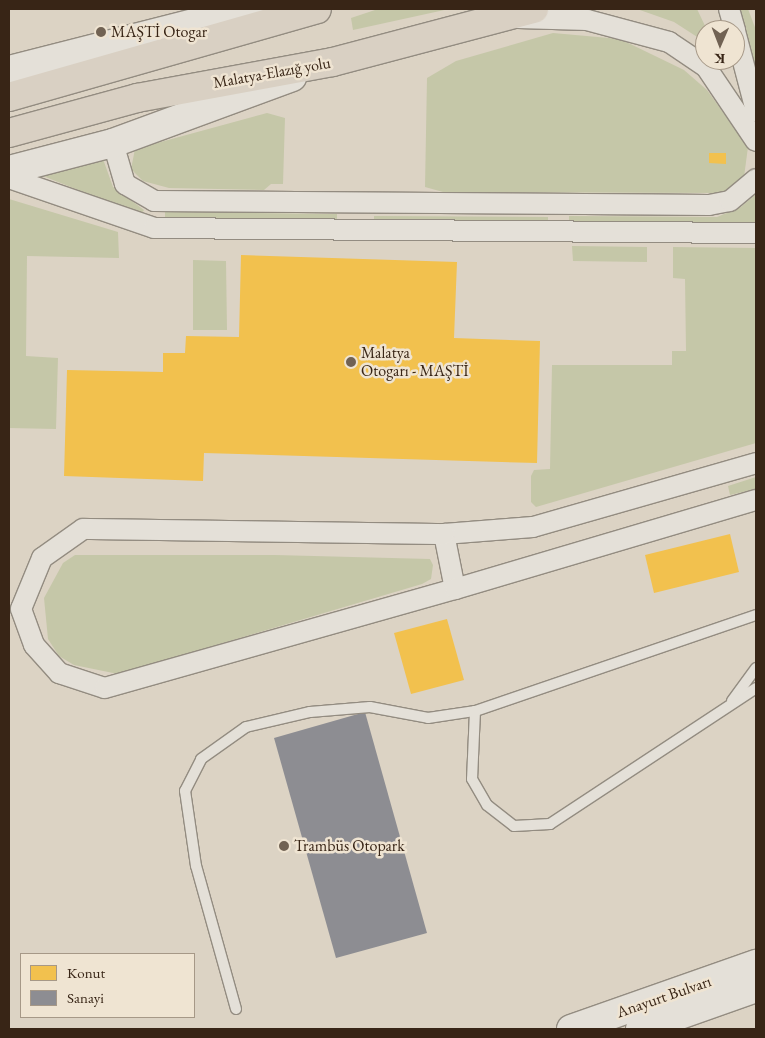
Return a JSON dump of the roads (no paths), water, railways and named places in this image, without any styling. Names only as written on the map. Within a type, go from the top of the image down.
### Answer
[{"type":"highway","points":[[9,96],[317,9]]},
{"type":"highway","name":"Malatya-Elazığ yolu","points":[[9,133],[137,98],[333,62],[534,9]]},
{"type":"street","points":[[9,70],[248,9]]},
{"type":"street","points":[[501,18],[587,20],[669,42],[706,67],[756,141]]},
{"type":"street","points":[[9,170],[113,143],[333,62]]},
{"type":"street","points":[[745,69],[756,111]]},
{"type":"street","points":[[113,143],[125,184],[154,201],[709,205],[730,201],[756,179]]},
{"type":"street","points":[[9,178],[154,228],[756,233]]},
{"type":"street","points":[[154,201],[154,228]]},
{"type":"street","points":[[558,204],[558,232]]},
{"type":"street","points":[[756,463],[533,527],[444,534],[82,529],[42,558],[21,609],[34,645],[59,673],[105,688],[455,589],[756,500]]},
{"type":"street","points":[[444,534],[455,589]]},
{"type":"street","name":"Anayurt Bulvarı","points":[[571,1029],[756,964]]},
{"type":"street","name":"Anayurt Bulvarı","points":[[640,1029],[756,988]]},
{"type":"lane","points":[[236,1008],[196,866],[188,817],[185,791],[201,759],[246,727],[310,712],[370,707],[428,718],[475,712],[756,616]]},
{"type":"lane","points":[[728,707],[756,668]]},
{"type":"lane","points":[[475,712],[472,780],[500,817],[527,828],[550,824],[756,688]]},
{"type":"place","name":"MAŞTİ Otogar","points":[[101,32]]},
{"type":"place","name":"Malatya Otogarı - MAŞTİ","points":[[351,362]]},
{"type":"place","name":"Trambüs Otopark","points":[[284,846]]}]
